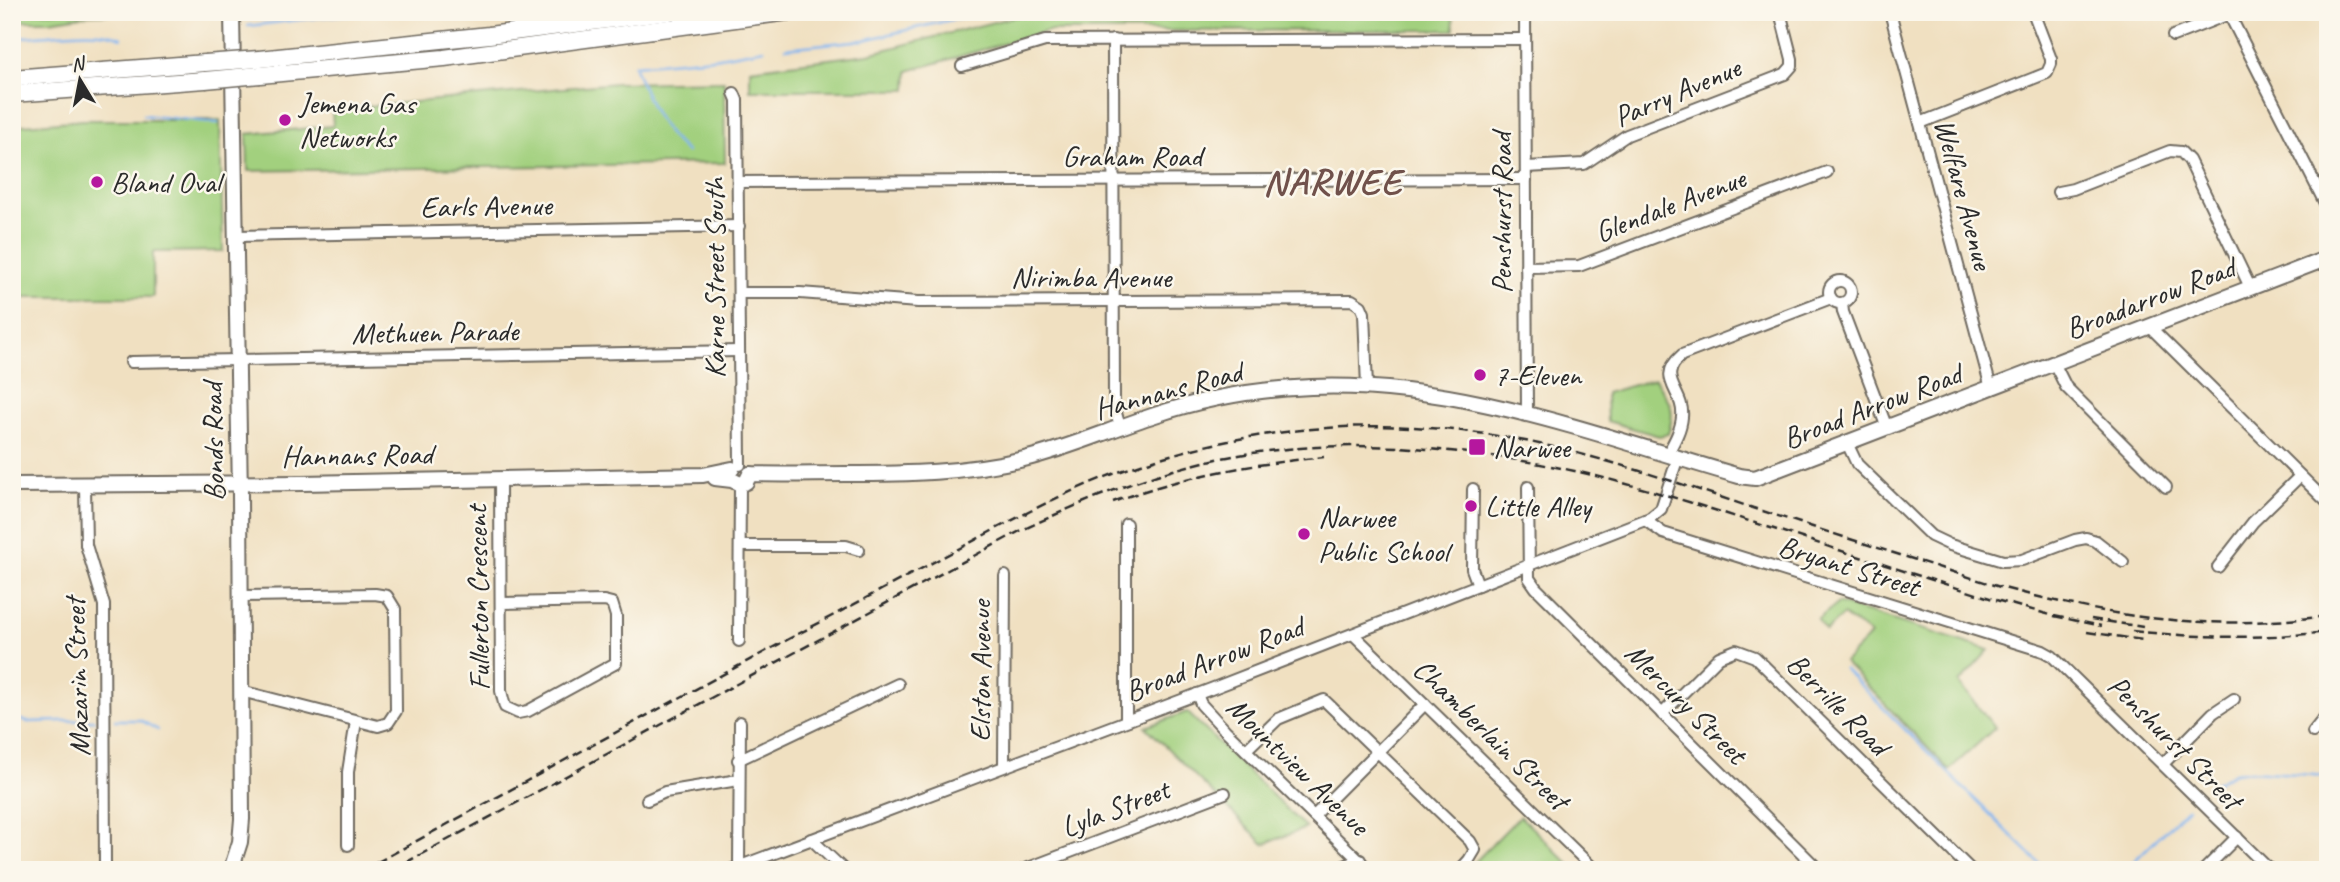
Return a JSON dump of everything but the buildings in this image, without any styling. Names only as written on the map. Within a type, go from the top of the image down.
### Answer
[{"type":"highway","points":[[12,78],[259,59],[489,35],[668,12]]},
{"type":"highway","points":[[12,94],[444,58],[788,12]]},
{"type":"highway","points":[[12,67],[205,63]]},
{"type":"main road","name":"Bonds Road","points":[[231,870],[241,831],[240,484],[232,12]]},
{"type":"main road","name":"Broadarrow Road","points":[[1991,388],[2328,258]]},
{"type":"main road","name":"Hannans Road","points":[[12,485],[240,484],[739,474],[930,474],[986,468],[1028,458],[1179,408],[1253,392],[1309,387],[1367,387],[1466,400],[1527,414],[1673,455]]},
{"type":"main road","name":"Broad Arrow Road","points":[[1673,455],[1755,478],[1991,388]]},
{"type":"street","name":"Penshurst Road","points":[[1525,12],[1527,414]]},
{"type":"street","name":"Parry Avenue","points":[[1526,167],[1584,164],[1627,135],[1785,74],[1792,66],[1792,59],[1780,12]]},
{"type":"street","name":"Welfare Avenue","points":[[1890,12],[1991,388]]},
{"type":"street","points":[[1920,123],[2047,73],[2052,64],[2051,59],[2033,12]]},
{"type":"street","points":[[2172,36],[2228,13],[2328,209]]},
{"type":"street","points":[[962,66],[1045,41],[1525,39]]},
{"type":"street","points":[[1113,40],[1114,405],[1120,427]]},
{"type":"street","name":"Karne Street South","points":[[734,93],[737,100],[739,226],[739,641]]},
{"type":"street","points":[[2058,192],[2073,189],[2170,152],[2181,152],[2189,160],[2250,288]]},
{"type":"street","name":"Glendale Avenue","points":[[1526,267],[1579,266],[1827,172]]},
{"type":"street","name":"Graham Road","points":[[738,182],[1526,179]]},
{"type":"street","name":"Earls Avenue","points":[[235,236],[739,226]]},
{"type":"street","points":[[1836,281],[1844,281],[1850,285],[1851,295],[1842,303],[1831,298],[1829,291],[1836,281]]},
{"type":"street","name":"Nirimba Avenue","points":[[738,293],[800,293],[918,302],[1352,300],[1361,306],[1364,313],[1367,387]]},
{"type":"street","name":"Broad Arrow Road","points":[[734,868],[1197,694],[1654,516],[1661,509],[1682,411],[1670,379],[1673,363],[1682,355],[1831,298]]},
{"type":"street","points":[[1842,303],[1843,312],[1887,428]]},
{"type":"street","points":[[2150,327],[2328,502]]},
{"type":"street","name":"Methuen Parade","points":[[131,362],[739,351]]},
{"type":"street","points":[[2054,363],[2066,387],[2166,487]]},
{"type":"street","points":[[1847,443],[1857,464],[1931,536],[1950,545],[2003,561],[2022,560],[2086,538],[2096,541],[2123,562]]},
{"type":"street","points":[[2218,567],[2253,522],[2300,476]]},
{"type":"street","name":"Fullerton Crescent","points":[[500,479],[501,603],[502,698],[505,707],[513,712],[528,711],[617,663],[616,616],[612,603],[501,603]]},
{"type":"street","name":"Mazarin Street","points":[[85,485],[86,545],[104,605],[106,870]]},
{"type":"street","points":[[1528,486],[1529,565]]},
{"type":"street","points":[[1473,489],[1472,569],[1478,585]]},
{"type":"street","name":"Bryant Street","points":[[1645,520],[1663,533],[2043,651]]},
{"type":"street","points":[[1126,524],[1126,720]]},
{"type":"street","points":[[740,546],[846,546],[859,550]]},
{"type":"street","name":"Mercury Street","points":[[1529,565],[1530,578],[1536,588],[1819,870]]},
{"type":"street","name":"Elston Avenue","points":[[1004,766],[1005,576]]},
{"type":"street","points":[[240,596],[387,596],[396,614],[396,711],[392,720],[383,725],[356,721],[241,691]]},
{"type":"street","name":"Chamberlain Street","points":[[1353,634],[1595,870]]},
{"type":"street","name":"Berrille Road","points":[[1662,714],[1719,657],[1736,650],[1755,657],[1971,870]]},
{"type":"street","name":"Penshurst Street","points":[[2043,651],[2060,663],[2270,870]]},
{"type":"street","points":[[738,760],[898,684]]},
{"type":"street","name":"Mountview Avenue","points":[[1197,694],[1201,704],[1369,870]]},
{"type":"street","points":[[2163,764],[2213,713],[2234,699]]},
{"type":"street","points":[[1246,750],[1278,719],[1324,700],[1470,841],[1475,850],[1460,870]]},
{"type":"street","points":[[1314,816],[1425,704]]},
{"type":"street","points":[[2314,732],[2328,713]]},
{"type":"street","points":[[348,845],[348,772],[356,721]]},
{"type":"street","points":[[734,868],[740,722]]},
{"type":"street","points":[[647,800],[665,792],[738,780]]},
{"type":"street","name":"Lyla Street","points":[[1023,870],[1225,793]]},
{"type":"street","points":[[2204,870],[2236,837]]},
{"type":"street","points":[[811,839],[844,870]]},
{"type":"street","points":[[1335,870],[1360,860]]},
{"type":"green space","points":[[12,12],[158,12],[88,15],[49,21],[12,21]]},
{"type":"green space","points":[[1033,12],[1453,12],[1454,30],[1048,31],[908,71],[907,90],[750,90],[750,69],[868,54]]},
{"type":"green space","points":[[724,81],[725,163],[248,171],[247,134],[333,126],[332,110],[616,83]]},
{"type":"green space","points":[[83,120],[220,120],[223,251],[153,252],[153,297],[12,297],[12,126]]},
{"type":"green space","points":[[1655,379],[1672,410],[1668,434],[1659,436],[1607,421],[1606,393]]},
{"type":"green space","points":[[1838,603],[1989,650],[1959,683],[1995,728],[1949,770],[1844,662],[1871,635],[1843,615],[1826,631],[1817,620]]},
{"type":"green space","points":[[1187,712],[1306,828],[1264,844],[1146,727]]},
{"type":"green space","points":[[1520,816],[1575,870],[1467,870]]},
{"type":"waterway","points":[[248,26],[340,15],[403,12]]},
{"type":"waterway","points":[[785,48],[864,40],[985,12]]},
{"type":"waterway","points":[[12,38],[84,32],[122,38]]},
{"type":"waterway","points":[[687,152],[661,124],[634,65],[714,58],[764,49]]},
{"type":"waterway","points":[[143,115],[218,123]]},
{"type":"waterway","points":[[1844,669],[2046,870]]},
{"type":"waterway","points":[[12,717],[27,722],[94,720]]},
{"type":"waterway","points":[[115,720],[140,720],[158,730]]},
{"type":"waterway","points":[[2209,786],[2234,773],[2250,771],[2328,776]]},
{"type":"waterway","points":[[2125,870],[2188,808]]},
{"type":"railway","points":[[363,870],[745,662],[1042,505],[1103,478],[1161,458],[1236,439],[1275,433],[1391,426],[1510,438],[1630,468],[2000,587],[2064,603],[2107,612],[2192,622],[2250,622],[2328,616]]},
{"type":"railway","points":[[392,870],[1020,531],[1130,484],[1187,466],[1245,454],[1331,446],[1375,446],[1464,452],[1550,466],[1684,500],[1996,600],[2101,626]]},
{"type":"railway","points":[[1113,502],[1217,472],[1324,457]]},
{"type":"railway","points":[[2091,619],[2143,627]]},
{"type":"railway","points":[[2132,631],[2230,637],[2328,632]]},
{"type":"railway","points":[[2087,632],[2143,640]]},
{"type":"place","name":"Jemena Gas Networks","points":[[285,120]]},
{"type":"place","name":"Bland Oval","points":[[97,182]]},
{"type":"place","name":"7-Eleven","points":[[1480,375]]},
{"type":"place","name":"Narwee","points":[[1477,447]]},
{"type":"place","name":"Little Alley","points":[[1471,506]]},
{"type":"place","name":"Narwee Public School","points":[[1304,534]]},
{"type":"district","name":"NARWEE","points":[[1333,181]]}]
